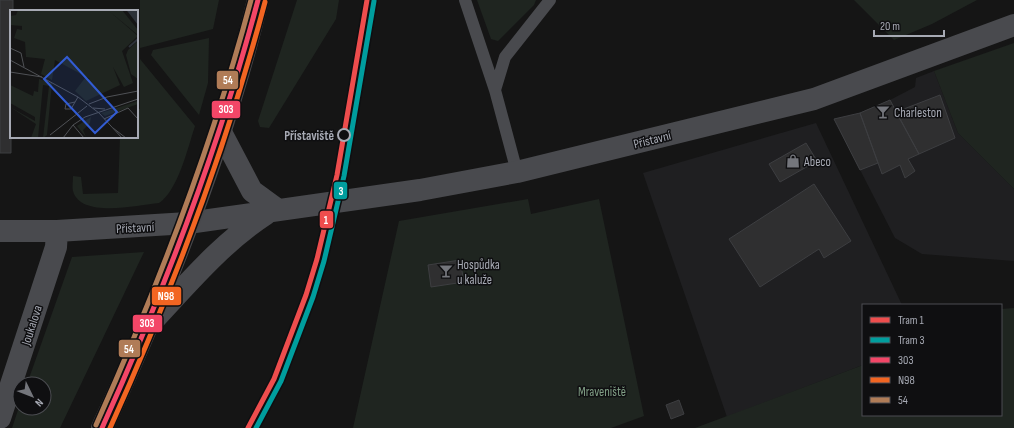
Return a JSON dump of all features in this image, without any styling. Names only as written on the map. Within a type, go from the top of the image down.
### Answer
[{"type":"main road","points":[[102,428],[188,223],[221,132],[245,52],[258,0]]},
{"type":"street","name":"Přístavní","points":[[0,231],[57,231],[188,223],[400,192],[517,172],[814,99],[1014,25]]},
{"type":"street","points":[[221,132],[252,191],[277,210]]},
{"type":"street","name":"Přístavní","points":[[145,328],[228,242],[246,227],[277,210]]},
{"type":"street","name":"Joukalova","points":[[0,418],[56,247],[57,231]]},
{"type":"lane","points":[[465,0],[495,90],[517,172]]},
{"type":"lane","points":[[495,90],[505,57],[550,0]]},
{"type":"shaded area","points":[[934,71],[958,133],[1014,189],[1014,261],[922,254],[895,238],[834,119],[854,115],[890,100],[915,87],[916,78]]},
{"type":"shaded area","points":[[816,123],[902,304],[862,304],[862,365],[727,417],[643,173]]},
{"type":"green space","points":[[140,0],[219,0],[213,29],[140,48]]},
{"type":"green space","points":[[297,0],[339,0],[336,19],[269,128],[260,127],[258,121]]},
{"type":"green space","points":[[477,0],[536,0],[534,5],[498,41],[491,39]]},
{"type":"green space","points":[[854,0],[977,0],[932,24],[894,40]]},
{"type":"green space","points":[[209,38],[208,83],[199,115],[151,55],[153,50]]},
{"type":"green space","points":[[1014,43],[1014,189],[958,133],[934,71]]},
{"type":"green space","points":[[140,59],[195,126],[182,168],[172,189],[159,203],[125,207],[98,208],[87,205],[78,200],[73,191],[73,176],[81,177],[83,194],[118,193],[120,138],[138,138],[138,109],[140,109]]},
{"type":"green space","name":"Mraveniště","points":[[528,199],[531,214],[599,199],[644,416],[611,428],[353,428],[399,221]]},
{"type":"green space","points":[[144,252],[60,428],[12,428],[16,416],[52,416],[52,376],[30,376],[72,257]]},
{"type":"green space","points":[[1014,308],[1014,428],[695,428],[862,365],[862,416],[1002,416],[1002,309]]},
{"type":"building","points":[[0,0],[13,0],[13,10],[10,10],[11,153],[0,153]]},
{"type":"building","points":[[940,95],[955,138],[919,154],[896,112]]},
{"type":"building","points":[[890,100],[919,154],[908,159],[915,171],[905,178],[900,165],[882,174],[860,113]]},
{"type":"building","points":[[860,113],[878,163],[860,170],[834,119]]},
{"type":"building","points":[[806,143],[817,161],[780,182],[769,164]]},
{"type":"building","points":[[814,184],[851,241],[824,258],[819,249],[760,287],[729,239]]},
{"type":"building","points":[[460,260],[464,282],[431,287],[428,265]]},
{"type":"building","points":[[679,400],[684,414],[671,419],[666,405]]},
{"type":"tram line","name":"1","points":[[248,428],[274,379],[306,295],[317,259],[337,175],[367,0]]},
{"type":"tram line","name":"3","points":[[256,428],[281,381],[313,297],[324,261],[344,176],[374,1]]},
{"type":"transit line","name":"54","points":[[96,425],[141,321],[182,216],[219,109],[251,0]]},
{"type":"transit line","name":"303","points":[[102,428],[169,271],[189,217],[226,110],[258,0]]},
{"type":"transit line","name":"N98","points":[[110,428],[155,323],[196,218],[233,111],[265,2]]},
{"type":"place","name":"Charleston","points":[[883,112]]},
{"type":"place","name":"Přístaviště","points":[[344,135]]},
{"type":"place","name":"Abeco","points":[[793,161]]},
{"type":"place","name":"Hospůdka u kaluže","points":[[446,271]]}]
